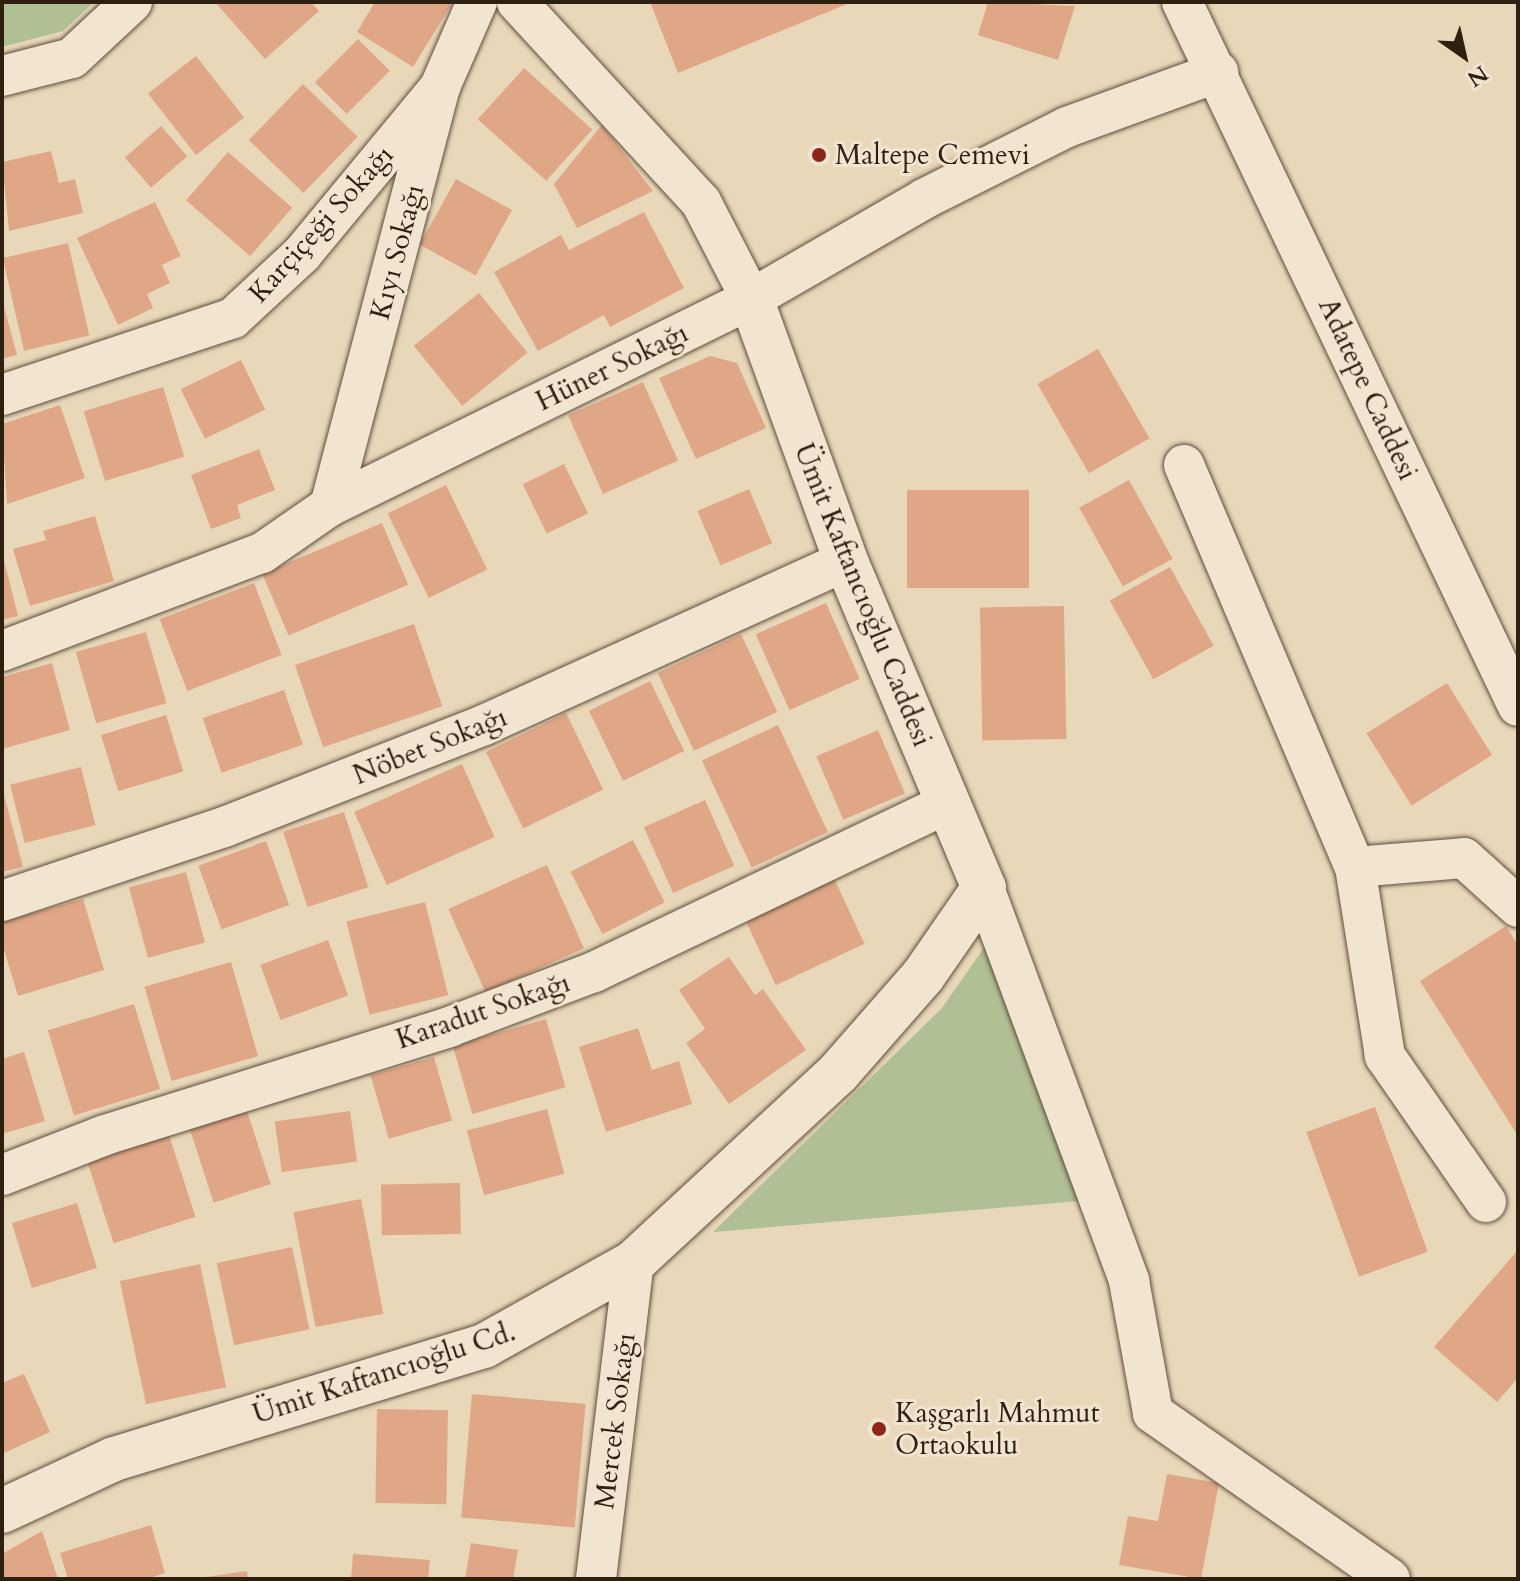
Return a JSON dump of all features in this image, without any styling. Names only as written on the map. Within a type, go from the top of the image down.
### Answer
[{"type":"street","points":[[2,76],[72,58],[132,2]]},
{"type":"street","name":"Kıyı Sokağı","points":[[330,506],[440,87],[477,2]]},
{"type":"street","points":[[517,2],[701,202],[751,299]]},
{"type":"street","name":"Adatepe Caddesi","points":[[1182,2],[1518,706]]},
{"type":"street","name":"Hüner Sokağı","points":[[2,651],[254,557],[330,506],[751,299],[924,199],[1067,127],[1218,72]]},
{"type":"street","name":"Karçiçeği Sokağı","points":[[2,395],[233,318],[302,254],[440,87]]},
{"type":"street","name":"Ümit Kaftancıoğlu Caddesi","points":[[751,299],[846,561],[984,888]]},
{"type":"street","points":[[1184,465],[1355,867],[1385,1056],[1486,1202]]},
{"type":"street","name":"Nöbet Sokağı","points":[[2,901],[224,827],[484,725],[846,561]]},
{"type":"street","name":"Karadut Sokağı","points":[[2,1175],[105,1135],[449,1027],[594,972],[947,804]]},
{"type":"street","points":[[1355,867],[1464,858],[1518,907]]},
{"type":"street","points":[[984,888],[1129,1281],[1153,1413],[1390,1579]]},
{"type":"street","name":"Ümit Kaftancıoğlu Cd.","points":[[2,1511],[114,1459],[499,1340],[634,1262],[838,1073],[923,976],[984,888]]},
{"type":"street","name":"Mercek Sokağı","points":[[596,1579],[634,1262]]},
{"type":"green space","points":[[2,2],[94,2],[63,31],[2,47]]},
{"type":"green space","points":[[986,945],[1080,1201],[713,1232],[942,1008]]},
{"type":"building","points":[[215,2],[311,2],[319,11],[265,59]]},
{"type":"building","points":[[375,2],[453,2],[413,67],[357,32]]},
{"type":"building","points":[[650,2],[852,2],[678,73]]},
{"type":"building","points":[[988,2],[1075,6],[1058,60],[978,35]]},
{"type":"building","points":[[358,39],[390,71],[347,114],[315,82]]},
{"type":"building","points":[[196,56],[244,117],[196,155],[148,94]]},
{"type":"building","points":[[524,68],[592,130],[546,181],[478,119]]},
{"type":"building","points":[[303,84],[358,137],[303,193],[249,140]]},
{"type":"building","points":[[602,125],[653,191],[577,228],[554,184]]},
{"type":"building","points":[[161,126],[187,156],[151,188],[125,157]]},
{"type":"building","points":[[51,151],[59,183],[75,179],[83,213],[9,231],[2,162]]},
{"type":"building","points":[[228,152],[292,208],[250,256],[186,200]]},
{"type":"building","points":[[456,179],[512,210],[476,276],[420,245]]},
{"type":"building","points":[[155,202],[181,256],[162,265],[170,283],[147,294],[153,308],[118,325],[77,238]]},
{"type":"building","points":[[644,212],[684,288],[610,327],[604,315],[538,351],[494,272],[561,235],[569,250]]},
{"type":"building","points":[[68,243],[89,336],[24,351],[3,258]]},
{"type":"building","points":[[479,293],[527,353],[462,406],[414,346]]},
{"type":"building","points":[[2,299],[17,355],[2,359]]},
{"type":"building","points":[[1098,349],[1150,438],[1089,473],[1037,384]]},
{"type":"building","points":[[710,356],[737,363],[766,428],[696,459],[659,378]]},
{"type":"building","points":[[241,360],[265,409],[205,439],[181,389]]},
{"type":"building","points":[[643,382],[678,461],[603,494],[568,415]]},
{"type":"building","points":[[163,387],[184,457],[105,481],[84,411]]},
{"type":"building","points":[[60,405],[85,478],[7,504],[2,424]]},
{"type":"building","points":[[259,449],[275,490],[237,505],[241,518],[211,529],[191,475]]},
{"type":"building","points":[[564,464],[588,513],[547,534],[523,484]]},
{"type":"building","points":[[1129,480],[1173,559],[1123,586],[1079,508]]},
{"type":"building","points":[[446,485],[487,569],[429,598],[388,513]]},
{"type":"building","points":[[749,489],[772,543],[721,565],[697,511]]},
{"type":"building","points":[[907,490],[1029,490],[1029,588],[907,588]]},
{"type":"building","points":[[95,516],[114,581],[30,606],[13,549],[46,540],[43,531]]},
{"type":"building","points":[[382,523],[408,585],[289,635],[262,574]]},
{"type":"building","points":[[2,552],[18,616],[2,620]]},
{"type":"building","points":[[1170,567],[1214,646],[1153,679],[1110,600]]},
{"type":"building","points":[[254,583],[282,655],[187,691],[160,619]]},
{"type":"building","points":[[826,603],[860,679],[789,710],[756,634]]},
{"type":"building","points":[[1064,606],[1066,739],[982,740],[980,607]]},
{"type":"building","points":[[414,624],[442,706],[323,747],[295,665]]},
{"type":"building","points":[[146,632],[166,703],[96,723],[76,652]]},
{"type":"building","points":[[741,634],[777,712],[694,751],[658,673]]},
{"type":"building","points":[[52,663],[70,730],[2,749],[2,677]]},
{"type":"building","points":[[650,681],[684,751],[623,781],[589,711]]},
{"type":"building","points":[[1447,683],[1492,755],[1411,805],[1366,733]]},
{"type":"building","points":[[284,690],[303,745],[222,773],[203,718]]},
{"type":"building","points":[[566,713],[603,789],[523,828],[486,752]]},
{"type":"building","points":[[166,715],[183,771],[118,791],[101,735]]},
{"type":"building","points":[[778,725],[828,832],[752,867],[702,760]]},
{"type":"building","points":[[878,730],[905,794],[843,820],[816,756]]},
{"type":"building","points":[[462,764],[495,837],[387,885],[354,812]]},
{"type":"building","points":[[81,767],[96,825],[25,843],[10,785]]},
{"type":"building","points":[[2,787],[23,867],[2,872]]},
{"type":"building","points":[[705,800],[734,866],[673,893],[644,827]]},
{"type":"building","points":[[344,812],[368,887],[308,907],[283,832]]},
{"type":"building","points":[[633,840],[665,902],[602,934],[571,872]]},
{"type":"building","points":[[266,841],[289,905],[222,930],[198,866]]},
{"type":"building","points":[[547,865],[584,948],[485,992],[448,909]]},
{"type":"building","points":[[186,872],[205,943],[148,958],[129,887]]},
{"type":"building","points":[[832,874],[865,944],[776,985],[743,915]]},
{"type":"building","points":[[83,899],[104,970],[18,996],[2,943],[2,922]]},
{"type":"building","points":[[425,902],[448,995],[370,1015],[346,922]]},
{"type":"building","points":[[1506,926],[1518,945],[1518,1136],[1420,981]]},
{"type":"building","points":[[328,940],[348,995],[281,1020],[260,965]]},
{"type":"building","points":[[729,957],[755,995],[763,989],[806,1050],[729,1104],[686,1043],[705,1029],[679,990]]},
{"type":"building","points":[[231,962],[258,1056],[171,1081],[144,987]]},
{"type":"building","points":[[134,1004],[160,1089],[74,1115],[48,1030]]},
{"type":"building","points":[[546,1019],[566,1087],[472,1114],[453,1046]]},
{"type":"building","points":[[638,1028],[652,1070],[679,1061],[692,1104],[606,1132],[579,1047]]},
{"type":"building","points":[[24,1052],[45,1121],[2,1134],[2,1059]]},
{"type":"building","points":[[434,1057],[452,1120],[389,1139],[371,1075]]},
{"type":"building","points":[[1375,1107],[1428,1252],[1359,1277],[1306,1132]]},
{"type":"building","points":[[246,1108],[271,1184],[214,1203],[189,1127]]},
{"type":"building","points":[[547,1109],[564,1174],[484,1195],[467,1130]]},
{"type":"building","points":[[350,1111],[357,1162],[282,1172],[275,1122]]},
{"type":"building","points":[[168,1132],[196,1217],[114,1243],[86,1159]]},
{"type":"building","points":[[460,1183],[461,1234],[382,1235],[381,1184]]},
{"type":"building","points":[[361,1199],[383,1314],[316,1327],[293,1212]]},
{"type":"building","points":[[77,1203],[97,1268],[32,1288],[12,1223]]},
{"type":"building","points":[[292,1247],[309,1329],[234,1345],[217,1263]]},
{"type":"building","points":[[1518,1250],[1518,1378],[1497,1402],[1434,1347]]},
{"type":"building","points":[[200,1264],[226,1387],[146,1404],[120,1281]]},
{"type":"building","points":[[24,1374],[50,1432],[2,1454],[2,1383]]},
{"type":"building","points":[[472,1394],[586,1404],[575,1527],[461,1518]]},
{"type":"building","points":[[377,1409],[448,1410],[446,1504],[375,1503]]},
{"type":"building","points":[[1167,1474],[1219,1483],[1201,1579],[1119,1565],[1128,1516],[1158,1521]]},
{"type":"building","points":[[151,1525],[165,1573],[147,1579],[68,1579],[60,1553]]},
{"type":"building","points":[[42,1531],[58,1579],[2,1579],[2,1554]]},
{"type":"building","points":[[471,1543],[518,1550],[513,1579],[465,1579]]},
{"type":"building","points":[[353,1554],[430,1560],[428,1579],[351,1579]]},
{"type":"building","points":[[247,1571],[248,1579],[206,1579],[206,1577]]},
{"type":"place","name":"Maltepe Cemevi","points":[[819,155]]},
{"type":"place","name":"Kaşgarlı Mahmut Ortaokulu","points":[[879,1429]]}]
